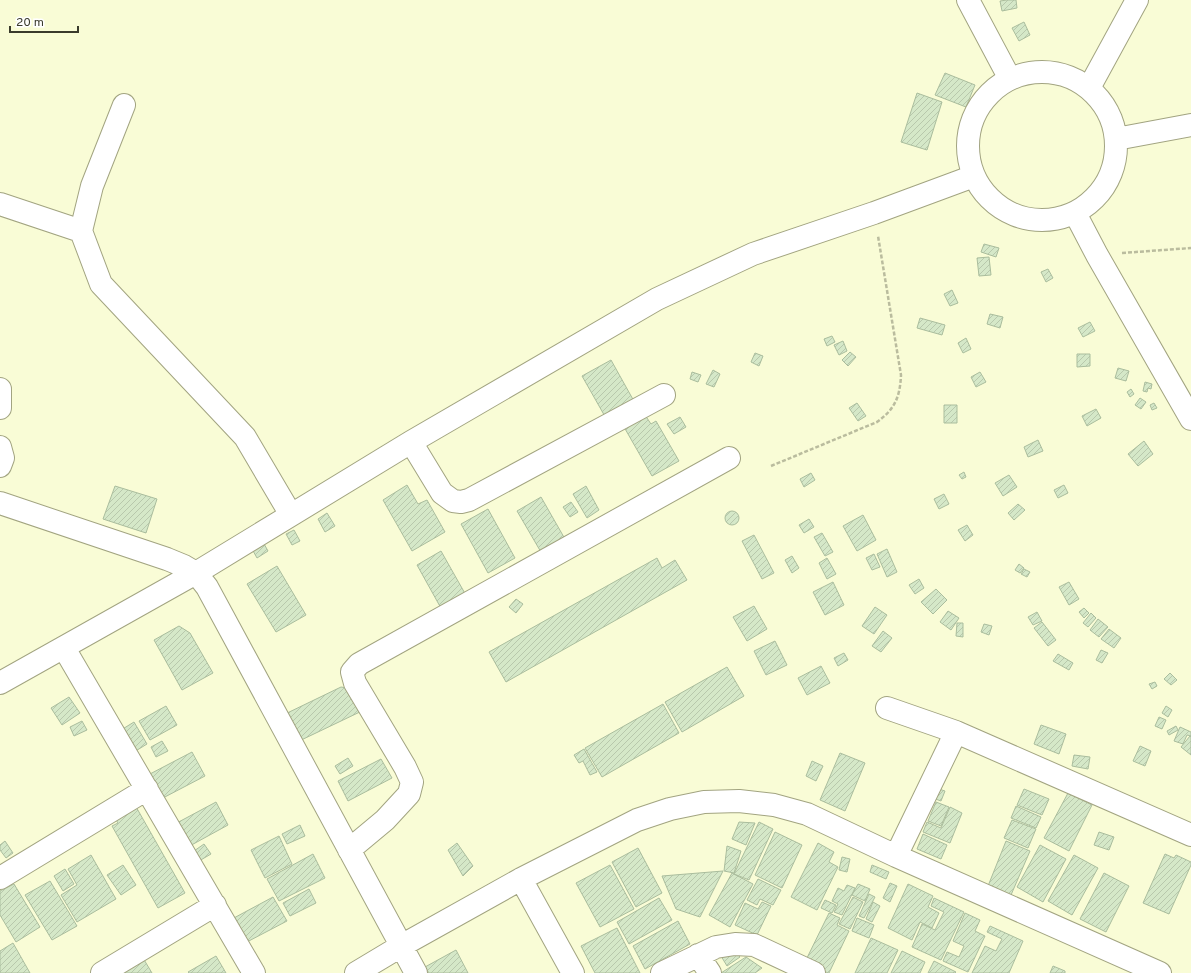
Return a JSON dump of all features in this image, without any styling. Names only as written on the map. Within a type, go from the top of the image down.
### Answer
[{"type":"street","points":[[968,0],[1010,79]]},
{"type":"street","points":[[1089,88],[1137,0]]},
{"type":"street","points":[[1042,72],[1064,76],[1075,79],[1089,88],[1103,102],[1112,120],[1116,139],[1115,161],[1107,182],[1093,200],[1075,213],[1052,220],[1028,219],[1005,211],[987,196],[974,176],[968,158],[968,139],[972,120],[981,104],[994,90],[1010,79],[1026,74],[1042,72]]},
{"type":"street","points":[[124,105],[92,186],[81,231],[101,284],[245,436],[291,516]]},
{"type":"street","points":[[1116,139],[1191,125]]},
{"type":"street","points":[[0,683],[196,573],[411,442],[657,299],[753,254],[874,213],[974,176]]},
{"type":"street","points":[[0,204],[81,231]]},
{"type":"street","points":[[1075,213],[1097,255],[1191,419]]},
{"type":"street","points":[[0,389],[0,408]]},
{"type":"street","points":[[411,442],[442,493],[453,501],[461,502],[469,500],[664,395]]},
{"type":"street","points":[[0,447],[3,458],[0,466]]},
{"type":"street","points":[[349,850],[385,820],[410,794],[412,782],[405,767],[355,683],[352,672],[359,664],[729,458]]},
{"type":"street","points":[[1,505],[167,559],[196,573],[207,587],[416,973]]},
{"type":"street","points":[[64,648],[254,973]]},
{"type":"street","points":[[887,708],[956,732],[1191,835]]},
{"type":"street","points":[[896,856],[956,732]]},
{"type":"street","points":[[0,878],[147,790]]},
{"type":"street","points":[[356,973],[521,879],[637,820],[670,809],[704,802],[739,801],[774,806],[807,814],[896,856],[1160,973]]},
{"type":"street","points":[[521,879],[573,973]]},
{"type":"street","points":[[102,973],[215,905]]},
{"type":"street","points":[[662,973],[716,947],[735,944],[754,946],[814,973]]},
{"type":"street","points":[[698,955],[710,973]]},
{"type":"path","points":[[771,466],[877,422],[885,416],[898,398],[900,375],[874,213]]},
{"type":"path","points":[[1097,255],[1191,248]]},
{"type":"building","points":[[1016,0],[1017,8],[1002,11],[1000,1]]},
{"type":"building","points":[[1024,22],[1030,35],[1019,41],[1012,28]]},
{"type":"building","points":[[945,73],[975,85],[966,107],[935,95]]},
{"type":"building","points":[[917,93],[942,102],[927,150],[901,142]]},
{"type":"building","points":[[984,244],[999,248],[996,257],[981,252]]},
{"type":"building","points":[[989,257],[991,275],[979,276],[977,258]]},
{"type":"building","points":[[1048,269],[1053,278],[1046,282],[1041,272]]},
{"type":"building","points":[[952,290],[958,303],[950,306],[944,294]]},
{"type":"building","points":[[990,314],[1003,317],[1000,328],[987,324]]},
{"type":"building","points":[[920,318],[945,325],[942,335],[917,328]]},
{"type":"building","points":[[1090,322],[1095,331],[1083,337],[1078,328]]},
{"type":"building","points":[[832,336],[835,342],[827,346],[824,339]]},
{"type":"building","points":[[966,338],[971,349],[963,353],[958,343]]},
{"type":"building","points":[[843,341],[847,351],[839,355],[834,345]]},
{"type":"building","points":[[850,352],[856,357],[848,366],[842,360]]},
{"type":"building","points":[[755,353],[763,356],[759,366],[751,362]]},
{"type":"building","points":[[1077,354],[1090,354],[1090,366],[1077,367]]},
{"type":"building","points":[[611,360],[635,403],[607,420],[582,376]]},
{"type":"building","points":[[1118,368],[1129,371],[1126,381],[1115,378]]},
{"type":"building","points":[[713,370],[720,374],[714,387],[706,384]]},
{"type":"building","points":[[692,372],[701,375],[698,382],[690,379]]},
{"type":"building","points":[[980,372],[986,382],[976,387],[971,377]]},
{"type":"building","points":[[1145,382],[1152,384],[1151,389],[1148,388],[1147,392],[1143,391]]},
{"type":"building","points":[[1131,389],[1134,394],[1130,397],[1127,392]]},
{"type":"building","points":[[1140,398],[1146,402],[1141,409],[1135,405]]},
{"type":"building","points":[[857,403],[866,416],[858,421],[849,408]]},
{"type":"building","points":[[1154,403],[1157,408],[1152,410],[1150,405]]},
{"type":"building","points":[[944,405],[957,405],[957,423],[944,423]]},
{"type":"building","points":[[1096,409],[1101,418],[1087,426],[1082,416]]},
{"type":"building","points":[[645,415],[651,424],[656,421],[679,461],[652,476],[624,427]]},
{"type":"building","points":[[680,417],[686,427],[674,434],[667,424]]},
{"type":"building","points":[[1038,440],[1043,451],[1028,457],[1024,447]]},
{"type":"building","points":[[1144,441],[1153,454],[1138,466],[1128,454]]},
{"type":"building","points":[[964,472],[966,477],[962,479],[959,475]]},
{"type":"building","points":[[811,473],[815,480],[804,487],[800,479]]},
{"type":"building","points":[[1009,475],[1017,487],[1003,496],[995,483]]},
{"type":"building","points":[[407,485],[418,504],[427,500],[445,532],[412,551],[383,500]]},
{"type":"building","points":[[1064,485],[1068,493],[1058,498],[1054,490]]},
{"type":"building","points":[[115,486],[157,499],[146,533],[103,519]]},
{"type":"building","points":[[586,486],[599,510],[587,518],[573,494]]},
{"type":"building","points":[[944,494],[949,504],[939,509],[934,499]]},
{"type":"building","points":[[541,497],[569,546],[545,559],[517,511]]},
{"type":"building","points":[[571,502],[578,512],[570,517],[563,507]]},
{"type":"building","points":[[1018,504],[1025,510],[1014,520],[1008,513]]},
{"type":"building","points":[[488,509],[515,558],[488,573],[461,524]]},
{"type":"building","points":[[729,511],[735,511],[739,515],[739,521],[735,525],[729,525],[725,521],[725,515]]},
{"type":"building","points":[[327,513],[335,526],[325,532],[318,519]]},
{"type":"building","points":[[863,515],[876,540],[857,551],[843,526]]},
{"type":"building","points":[[809,519],[814,527],[804,533],[799,525]]},
{"type":"building","points":[[967,525],[973,535],[965,541],[958,530]]},
{"type":"building","points":[[294,530],[300,541],[292,545],[286,534]]},
{"type":"building","points":[[822,533],[833,552],[825,556],[814,537]]},
{"type":"building","points":[[754,535],[774,573],[762,579],[742,541]]},
{"type":"building","points":[[263,542],[268,551],[257,558],[252,549]]},
{"type":"building","points":[[887,549],[897,572],[887,577],[877,554]]},
{"type":"building","points":[[441,551],[467,597],[442,610],[417,565]]},
{"type":"building","points":[[874,554],[880,567],[872,570],[866,558]]},
{"type":"building","points":[[792,556],[799,568],[792,573],[785,560]]},
{"type":"building","points":[[657,558],[662,568],[675,560],[687,580],[506,682],[489,652]]},
{"type":"building","points":[[827,558],[836,574],[827,579],[819,563]]},
{"type":"building","points":[[1019,564],[1024,568],[1020,573],[1015,570]]},
{"type":"building","points":[[277,566],[306,615],[276,632],[247,584]]},
{"type":"building","points":[[1024,569],[1030,572],[1027,577],[1021,574]]},
{"type":"building","points":[[919,579],[924,588],[915,594],[909,585]]},
{"type":"building","points":[[833,582],[844,605],[825,615],[813,592]]},
{"type":"building","points":[[1069,582],[1079,599],[1069,605],[1059,587]]},
{"type":"building","points":[[936,589],[947,600],[933,614],[921,602]]},
{"type":"building","points":[[516,599],[523,604],[516,613],[509,607]]},
{"type":"building","points":[[754,606],[767,629],[747,641],[733,617]]},
{"type":"building","points":[[875,607],[887,615],[874,634],[862,626]]},
{"type":"building","points":[[1084,608],[1089,613],[1084,618],[1079,612]]},
{"type":"building","points":[[948,611],[959,618],[951,630],[940,622]]},
{"type":"building","points":[[1037,612],[1042,621],[1033,625],[1028,617]]},
{"type":"building","points":[[1091,613],[1096,618],[1088,627],[1083,623]]},
{"type":"building","points":[[1098,619],[1108,627],[1099,637],[1090,630]]},
{"type":"building","points":[[1042,622],[1056,640],[1048,646],[1034,628]]},
{"type":"building","points":[[957,623],[963,623],[963,637],[956,636]]},
{"type":"building","points":[[984,624],[992,626],[989,635],[981,632]]},
{"type":"building","points":[[179,626],[190,633],[213,673],[182,690],[154,640]]},
{"type":"building","points":[[1109,629],[1121,638],[1114,648],[1101,639]]},
{"type":"building","points":[[883,631],[892,638],[881,652],[872,646]]},
{"type":"building","points":[[775,641],[787,665],[766,675],[754,651]]},
{"type":"building","points":[[1101,650],[1108,653],[1102,663],[1096,660]]},
{"type":"building","points":[[844,653],[848,660],[838,666],[834,658]]},
{"type":"building","points":[[1058,654],[1073,663],[1069,670],[1053,661]]},
{"type":"building","points":[[821,666],[830,683],[807,695],[798,678]]},
{"type":"building","points":[[727,667],[744,696],[682,732],[665,702]]},
{"type":"building","points":[[1170,673],[1177,680],[1171,685],[1164,679]]},
{"type":"building","points":[[1155,682],[1157,686],[1152,689],[1149,684]]},
{"type":"building","points":[[341,687],[353,689],[364,710],[295,743],[281,716]]},
{"type":"building","points":[[69,697],[80,713],[62,725],[51,708]]},
{"type":"building","points":[[663,704],[679,733],[602,777],[585,748]]},
{"type":"building","points":[[166,706],[177,725],[150,740],[139,721]]},
{"type":"building","points":[[1166,706],[1172,710],[1168,717],[1162,713]]},
{"type":"building","points":[[1159,717],[1166,720],[1162,729],[1155,726]]},
{"type":"building","points":[[82,721],[87,730],[74,736],[70,727]]},
{"type":"building","points":[[134,722],[147,744],[134,752],[121,730]]},
{"type":"building","points":[[1041,725],[1066,734],[1059,754],[1034,744]]},
{"type":"building","points":[[1176,726],[1178,730],[1169,735],[1167,731]]},
{"type":"building","points":[[1180,727],[1191,732],[1191,736],[1187,735],[1183,744],[1174,741]]},
{"type":"building","points":[[1190,736],[1191,737],[1191,755],[1181,747]]},
{"type":"building","points":[[162,741],[168,751],[156,757],[151,747]]},
{"type":"building","points":[[1140,746],[1151,751],[1145,766],[1133,761]]},
{"type":"building","points":[[584,749],[597,772],[590,775],[583,761],[579,763],[574,755]]},
{"type":"building","points":[[192,752],[205,776],[161,799],[148,775]]},
{"type":"building","points":[[840,753],[865,763],[845,811],[820,800]]},
{"type":"building","points":[[1074,755],[1090,757],[1088,769],[1072,766]]},
{"type":"building","points":[[348,758],[353,766],[340,774],[335,766]]},
{"type":"building","points":[[381,759],[392,778],[348,801],[338,781]]},
{"type":"building","points":[[812,761],[823,766],[816,781],[806,776]]},
{"type":"building","points":[[933,787],[945,791],[941,801],[930,797]]},
{"type":"building","points":[[1024,789],[1049,799],[1042,815],[1017,805]]},
{"type":"building","points":[[1068,793],[1092,805],[1069,851],[1044,838]]},
{"type":"building","points":[[216,802],[228,825],[186,848],[173,825]]},
{"type":"building","points":[[936,802],[949,807],[941,826],[928,821]]},
{"type":"building","points":[[135,805],[185,893],[158,908],[112,826],[118,823],[114,817]]},
{"type":"building","points":[[1016,806],[1041,817],[1036,828],[1011,818]]},
{"type":"building","points":[[950,807],[962,813],[950,843],[923,832],[927,822],[941,828]]},
{"type":"building","points":[[1012,820],[1036,829],[1028,848],[1004,838]]},
{"type":"building","points":[[739,822],[755,823],[746,845],[732,839]]},
{"type":"building","points":[[759,822],[773,829],[749,880],[734,874]]},
{"type":"building","points":[[300,825],[305,836],[287,844],[282,834]]},
{"type":"building","points":[[775,832],[802,845],[782,888],[755,875]]},
{"type":"building","points":[[1099,832],[1114,837],[1109,850],[1094,845]]},
{"type":"building","points":[[923,834],[947,845],[941,859],[917,849]]},
{"type":"building","points":[[279,836],[292,864],[265,878],[251,850]]},
{"type":"building","points":[[5,841],[13,853],[6,858],[0,850],[0,845]]},
{"type":"building","points":[[1006,841],[1030,851],[1011,895],[988,886]]},
{"type":"building","points":[[457,843],[473,866],[463,876],[448,850]]},
{"type":"building","points":[[818,843],[834,852],[829,862],[838,867],[817,910],[791,897]]},
{"type":"building","points":[[204,844],[211,854],[199,861],[194,851]]},
{"type":"building","points":[[1040,845],[1066,859],[1043,902],[1017,887]]},
{"type":"building","points":[[727,846],[741,851],[734,873],[724,871]]},
{"type":"building","points":[[638,848],[662,893],[636,907],[612,862]]},
{"type":"building","points":[[313,854],[325,878],[279,901],[267,879]]},
{"type":"building","points":[[1165,854],[1174,858],[1176,855],[1191,862],[1169,914],[1143,903]]},
{"type":"building","points":[[91,855],[116,899],[77,922],[61,895],[77,885],[68,869]]},
{"type":"building","points":[[1074,855],[1098,868],[1072,915],[1048,901]]},
{"type":"building","points":[[842,857],[850,859],[847,872],[839,870]]},
{"type":"building","points":[[123,865],[136,885],[121,895],[107,875]]},
{"type":"building","points":[[610,865],[634,909],[600,927],[576,883]]},
{"type":"building","points":[[872,865],[889,872],[886,879],[870,872]]},
{"type":"building","points":[[65,869],[74,884],[63,891],[54,876]]},
{"type":"building","points":[[723,871],[700,917],[676,909],[662,876]]},
{"type":"building","points":[[732,873],[753,884],[730,927],[709,915]]},
{"type":"building","points":[[1104,873],[1129,886],[1106,932],[1080,919]]},
{"type":"building","points":[[758,879],[781,890],[773,905],[760,899],[757,905],[747,900]]},
{"type":"building","points":[[50,881],[77,926],[52,940],[25,895]]},
{"type":"building","points":[[890,883],[897,886],[890,902],[883,898]]},
{"type":"building","points":[[14,884],[40,927],[16,942],[0,915],[0,891]]},
{"type":"building","points":[[858,884],[870,889],[865,901],[852,895]]},
{"type":"building","points":[[908,884],[933,896],[928,907],[939,913],[932,928],[920,922],[912,940],[888,928]]},
{"type":"building","points":[[847,885],[855,888],[842,915],[834,912],[838,904],[832,901],[838,888],[844,891]]},
{"type":"building","points":[[309,889],[316,903],[290,916],[283,903]]},
{"type":"building","points":[[869,894],[875,897],[864,918],[859,916]]},
{"type":"building","points":[[273,897],[287,921],[245,943],[232,919]]},
{"type":"building","points":[[853,897],[863,902],[850,929],[839,924]]},
{"type":"building","points":[[659,898],[672,920],[629,944],[617,922]]},
{"type":"building","points":[[934,898],[964,912],[941,960],[912,947],[922,924],[935,930],[944,912],[931,906]]},
{"type":"building","points":[[825,900],[836,905],[832,913],[821,908]]},
{"type":"building","points":[[762,902],[771,906],[757,935],[735,925],[745,903],[758,909]]},
{"type":"building","points":[[873,902],[880,906],[872,922],[866,919]]},
{"type":"building","points":[[829,913],[840,918],[837,925],[849,931],[828,973],[805,962]]},
{"type":"building","points":[[965,913],[980,920],[975,931],[985,936],[968,972],[943,961],[947,952],[959,957],[964,946],[953,941]]},
{"type":"building","points":[[857,918],[874,925],[869,938],[852,931]]},
{"type":"building","points":[[678,921],[690,944],[645,969],[633,946]]},
{"type":"building","points":[[990,926],[1023,941],[1009,973],[972,973],[985,946],[996,951],[1002,939],[987,932]]},
{"type":"building","points":[[617,928],[640,973],[595,973],[581,946]]},
{"type":"building","points":[[871,938],[898,950],[887,973],[855,973]]},
{"type":"building","points":[[13,943],[30,973],[0,973],[0,951]]},
{"type":"building","points":[[732,949],[740,957],[727,966],[721,956]]},
{"type":"building","points":[[456,950],[468,973],[429,973],[425,967]]},
{"type":"building","points":[[902,951],[925,962],[920,973],[891,973]]},
{"type":"building","points":[[216,956],[226,973],[188,972]]},
{"type":"building","points":[[746,957],[762,968],[755,973],[721,973]]},
{"type":"building","points":[[143,958],[152,973],[116,973]]},
{"type":"building","points":[[934,961],[956,972],[928,973]]},
{"type":"building","points":[[1053,966],[1065,971],[1065,973],[1050,973]]}]
